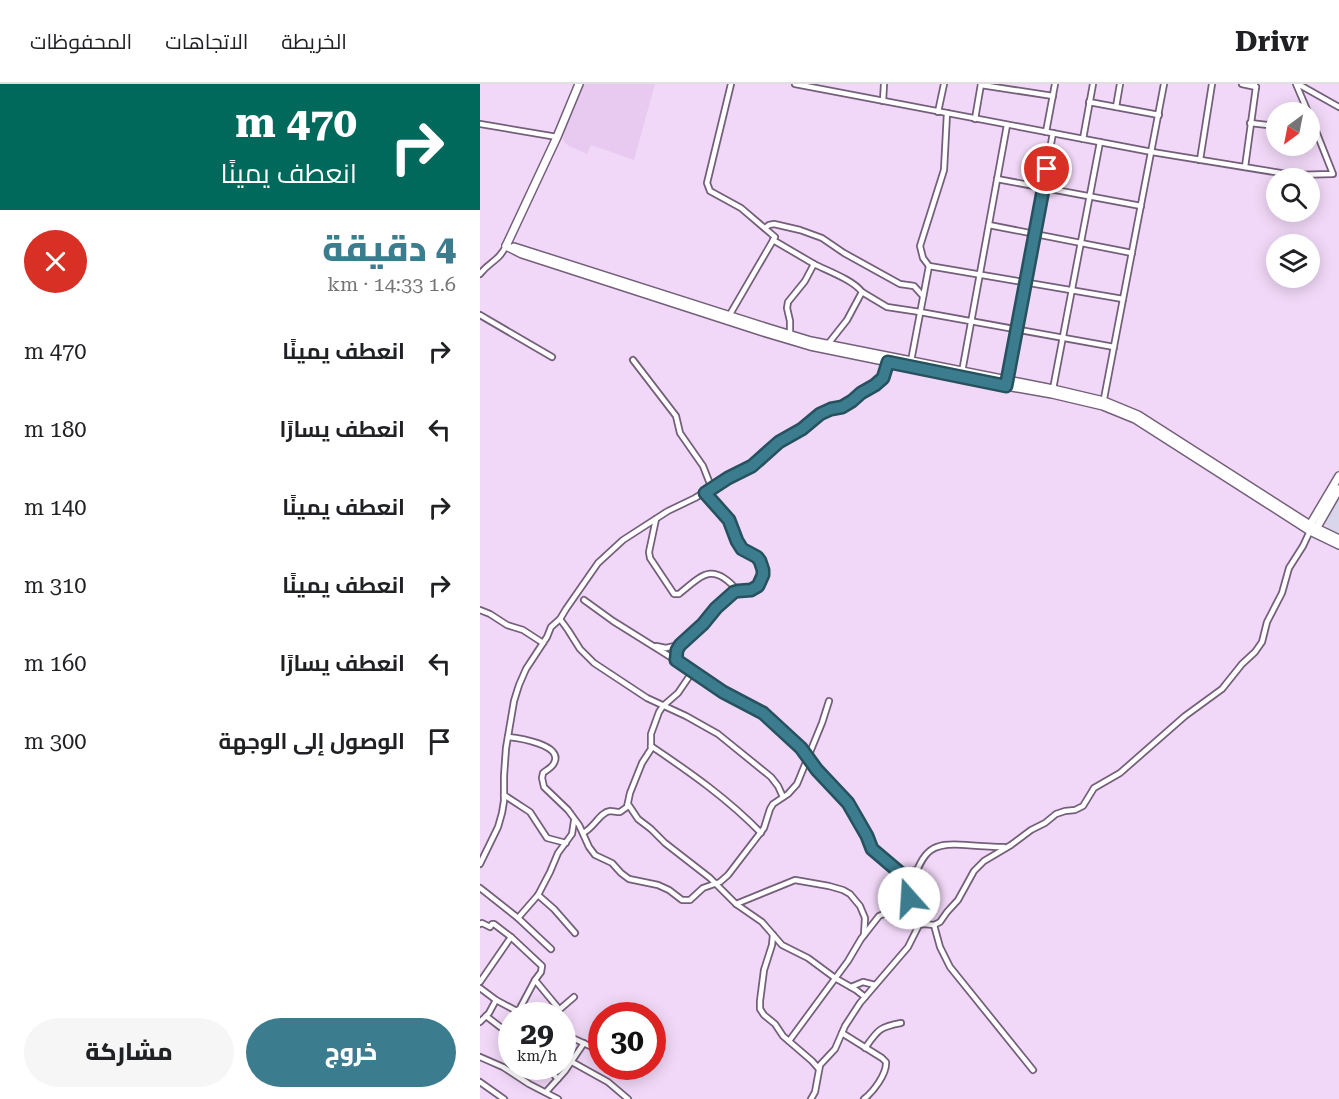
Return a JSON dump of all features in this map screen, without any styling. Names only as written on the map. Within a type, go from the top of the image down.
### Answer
[{"type":"street","points":[[480,272],[499,258],[506,246],[579,84]]},
{"type":"street","points":[[729,316],[775,237],[741,208],[710,192],[707,183],[730,84]]},
{"type":"street","points":[[795,84],[1152,152],[1293,175],[1333,174],[1320,147]]},
{"type":"street","points":[[828,90],[830,84]]},
{"type":"street","points":[[882,101],[884,84]]},
{"type":"street","points":[[938,112],[944,84]]},
{"type":"street","points":[[975,119],[981,84],[1013,87],[1053,96]]},
{"type":"street","points":[[1046,132],[1055,84]]},
{"type":"street","points":[[1083,139],[1093,84]]},
{"type":"street","points":[[1116,107],[1120,84]]},
{"type":"street","points":[[1103,404],[1164,84]]},
{"type":"street","points":[[1200,160],[1212,84]]},
{"type":"street","points":[[1242,84],[1255,85],[1245,167]]},
{"type":"street","points":[[1297,84],[1339,107]]},
{"type":"street","points":[[1297,84],[1304,102]]},
{"type":"street","points":[[1089,102],[1159,115]]},
{"type":"street","points":[[947,113],[944,170],[920,246],[923,258],[929,266],[1123,299]]},
{"type":"street","points":[[1250,123],[1266,125]]},
{"type":"street","points":[[480,124],[557,136]]},
{"type":"street","points":[[962,372],[1007,125]]},
{"type":"street","points":[[1006,384],[1053,133]]},
{"type":"street","points":[[1053,389],[1100,142]]},
{"type":"street","points":[[997,179],[1141,206]]},
{"type":"street","points":[[765,228],[779,224],[822,238],[900,284],[914,286],[923,296]]},
{"type":"street","points":[[989,225],[1132,253]]},
{"type":"street","points":[[512,232],[516,242],[524,249]]},
{"type":"street","points":[[774,240],[846,280],[887,307],[1114,347]]},
{"type":"street","points":[[506,246],[524,249],[790,335],[962,372],[1006,384],[1053,389],[1138,415],[1312,528],[1339,539]]},
{"type":"street","points":[[506,246],[522,254],[810,345],[1103,404],[1135,419],[1339,545]]},
{"type":"street","points":[[790,335],[788,302],[805,281],[814,264]]},
{"type":"street","points":[[911,361],[929,266]]},
{"type":"street","points":[[828,344],[847,320],[862,292]]},
{"type":"street","points":[[480,315],[552,357]]},
{"type":"street","points":[[633,360],[674,413],[680,433],[703,466],[712,489]]},
{"type":"street","points":[[480,864],[501,820],[505,758],[514,701],[519,685],[551,627],[560,620],[591,572],[623,540],[668,511],[752,466],[779,442],[802,429],[820,414],[842,407],[875,385],[883,378],[888,362]]},
{"type":"street","points":[[789,1041],[849,962],[858,944],[879,916],[886,913],[896,914],[919,925],[934,926],[958,900],[970,877],[989,857],[1056,814],[1083,806],[1094,788],[1120,773],[1185,716],[1226,685],[1262,642],[1267,622],[1282,593],[1289,568],[1321,513],[1339,476]]},
{"type":"street","points":[[1297,517],[1308,518],[1321,513],[1339,489]]},
{"type":"street","points":[[676,660],[680,645],[703,624],[716,608],[738,591],[751,590],[758,586],[763,575],[762,565],[757,557],[742,549],[729,520],[705,493]]},
{"type":"street","points":[[1321,513],[1328,535]]},
{"type":"street","points":[[656,519],[650,558],[674,594],[679,594],[700,576],[708,573],[722,577],[738,591]]},
{"type":"street","points":[[584,600],[723,692],[769,718],[801,748],[817,770],[848,803],[872,849],[897,869],[905,877],[910,887]]},
{"type":"street","points":[[480,610],[507,625],[523,630],[543,644]]},
{"type":"street","points":[[560,620],[580,649],[594,663],[646,698],[697,721],[728,742],[775,781],[783,797]]},
{"type":"street","points":[[652,645],[666,648],[680,645]]},
{"type":"street","points":[[583,833],[593,827],[602,814],[620,812],[625,809],[630,792],[651,746],[651,734],[659,712],[678,693],[693,671]]},
{"type":"street","points":[[508,737],[552,750],[554,765],[543,773],[542,783],[574,818],[595,855],[612,863],[625,877],[664,887],[682,900],[690,900],[703,888],[720,882],[728,875],[761,833],[773,804],[788,794],[797,784],[829,701]]},
{"type":"street","points":[[651,746],[716,791],[761,833]]},
{"type":"street","points":[[504,795],[530,812],[547,838],[566,843]]},
{"type":"street","points":[[628,804],[638,819],[716,883],[736,904],[762,922],[782,945],[808,958],[865,997]]},
{"type":"street","points":[[518,918],[538,895],[558,853],[572,834],[574,818]]},
{"type":"street","points":[[914,921],[909,910],[910,887],[928,853],[939,846],[952,844],[1006,848]]},
{"type":"street","points":[[897,869],[918,870]]},
{"type":"street","points":[[736,904],[795,880],[829,885],[850,894],[860,906],[865,918],[864,935]]},
{"type":"street","points":[[480,888],[518,918],[551,949]]},
{"type":"street","points":[[538,895],[575,933]]},
{"type":"street","points":[[480,924],[490,927],[494,924],[542,966],[542,970],[523,1002]]},
{"type":"street","points":[[812,1099],[819,1069],[832,1053],[850,1018],[908,947],[919,925]]},
{"type":"street","points":[[934,926],[940,947],[950,967],[1033,1070]]},
{"type":"street","points":[[773,935],[764,970],[759,1005],[764,1015],[775,1024],[783,1036],[819,1069]]},
{"type":"street","points":[[480,982],[511,937]]},
{"type":"street","points":[[535,980],[553,1002]]},
{"type":"street","points":[[851,987],[863,982],[875,985]]},
{"type":"street","points":[[480,988],[500,1002]]},
{"type":"street","points":[[568,1002],[574,997]]},
{"type":"street","points":[[480,1021],[496,1000]]},
{"type":"street","points":[[486,1016],[498,1025]]},
{"type":"street","points":[[865,1048],[879,1029],[886,1025],[901,1023]]},
{"type":"street","points":[[842,1033],[884,1060],[887,1065],[872,1093],[864,1099]]},
{"type":"street","points":[[576,1039],[588,1045]]},
{"type":"street","points":[[576,1056],[584,1043]]},
{"type":"street","points":[[480,1057],[503,1067],[558,1099]]},
{"type":"street","points":[[576,1064],[608,1083],[628,1099]]},
{"type":"street","points":[[546,1092],[557,1080]]},
{"type":"street","points":[[480,1082],[504,1099]]},
{"type":"street","points":[[872,1093],[872,1099]]},
{"type":"shaded area","points":[[582,84],[655,84],[634,160],[591,145],[587,154],[565,143],[564,133]]},
{"type":"shaded area","points":[[1339,489],[1339,536],[1331,533],[1322,518]]},
{"type":"route","points":[[909,898],[910,887],[905,877],[872,849],[848,803],[817,770],[801,748],[763,713],[723,692],[676,660],[680,645],[703,624],[716,608],[734,592],[755,589],[763,575],[760,561],[742,549],[729,520],[705,493],[752,466],[779,442],[795,434],[820,414],[842,407],[875,385],[883,378],[888,362],[1006,386],[1047,169]]}]
